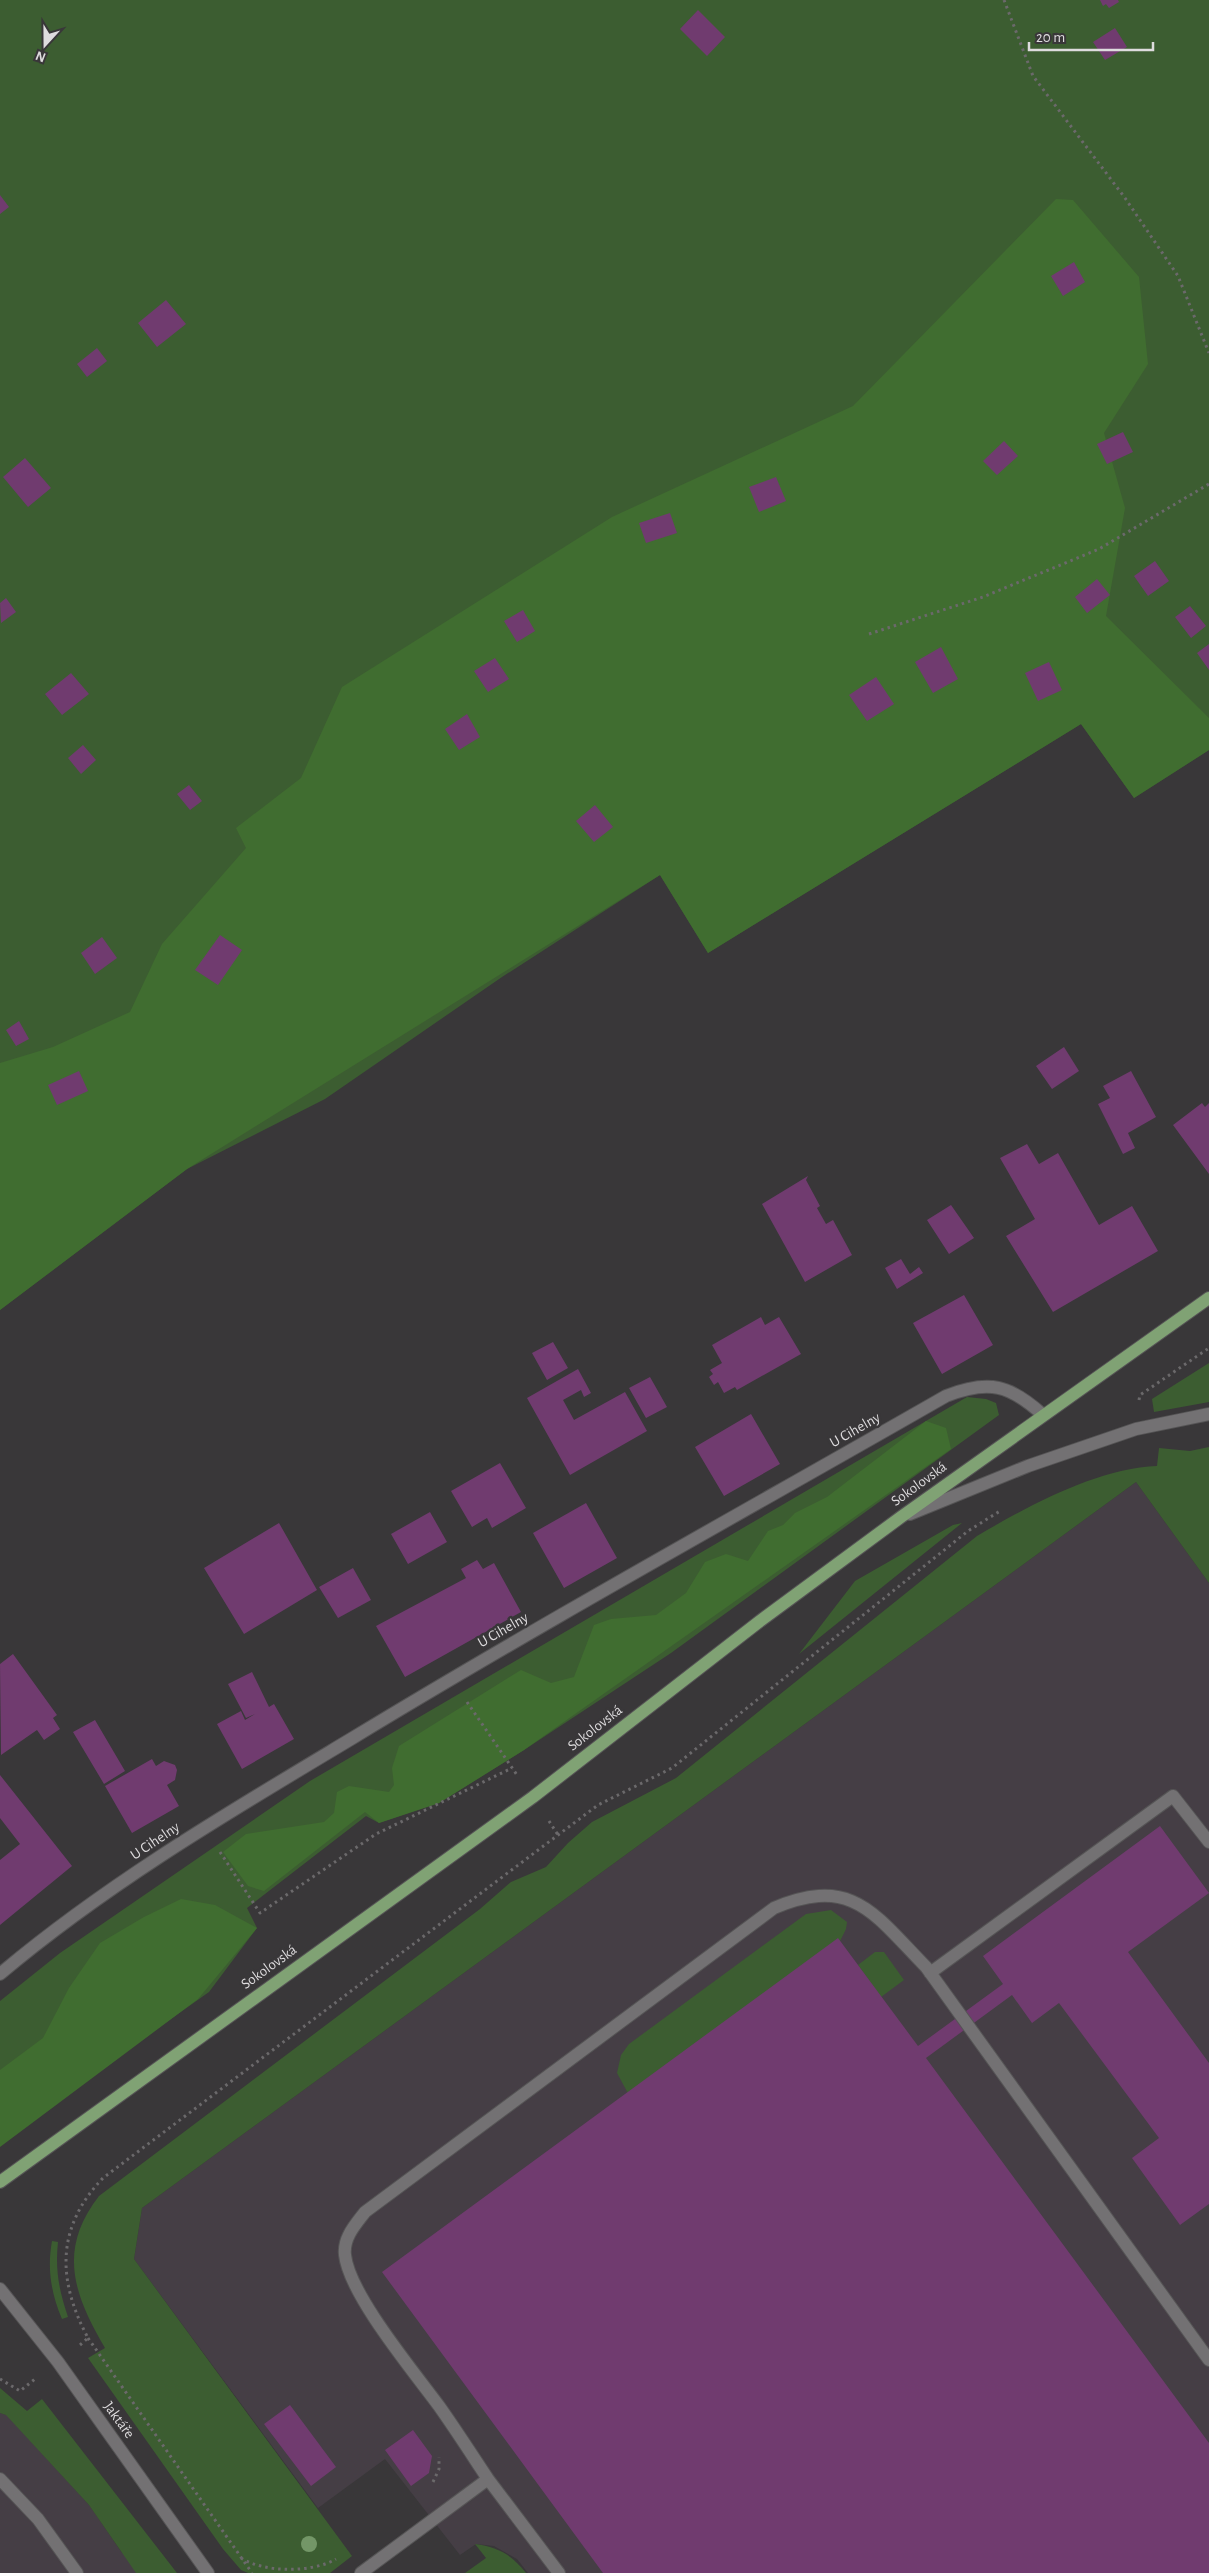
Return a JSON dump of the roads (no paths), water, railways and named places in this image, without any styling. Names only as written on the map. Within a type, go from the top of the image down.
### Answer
[{"type":"main road","name":"Sokolovská","points":[[0,2182],[533,1797],[760,1621],[901,1517],[1209,1298]]},
{"type":"street","name":"U Cihelny","points":[[0,1974],[43,1938],[204,1828],[451,1678],[946,1396],[973,1388],[1004,1389],[1024,1398],[1043,1415]]},
{"type":"street","points":[[901,1517],[1028,1466],[1136,1429],[1209,1414]]},
{"type":"street","points":[[930,1972],[1173,1796],[1209,1842]]},
{"type":"street","points":[[558,2573],[488,2479],[441,2409],[368,2308],[347,2272],[345,2242],[365,2212],[774,1908],[801,1897],[838,1896],[858,1903],[877,1918],[930,1972],[1209,2360]]},
{"type":"street","name":"Jaktáře","points":[[0,2289],[58,2362],[208,2573]]},
{"type":"street","points":[[0,2479],[38,2519],[77,2573]]},
{"type":"street","points":[[361,2573],[488,2479]]}]
